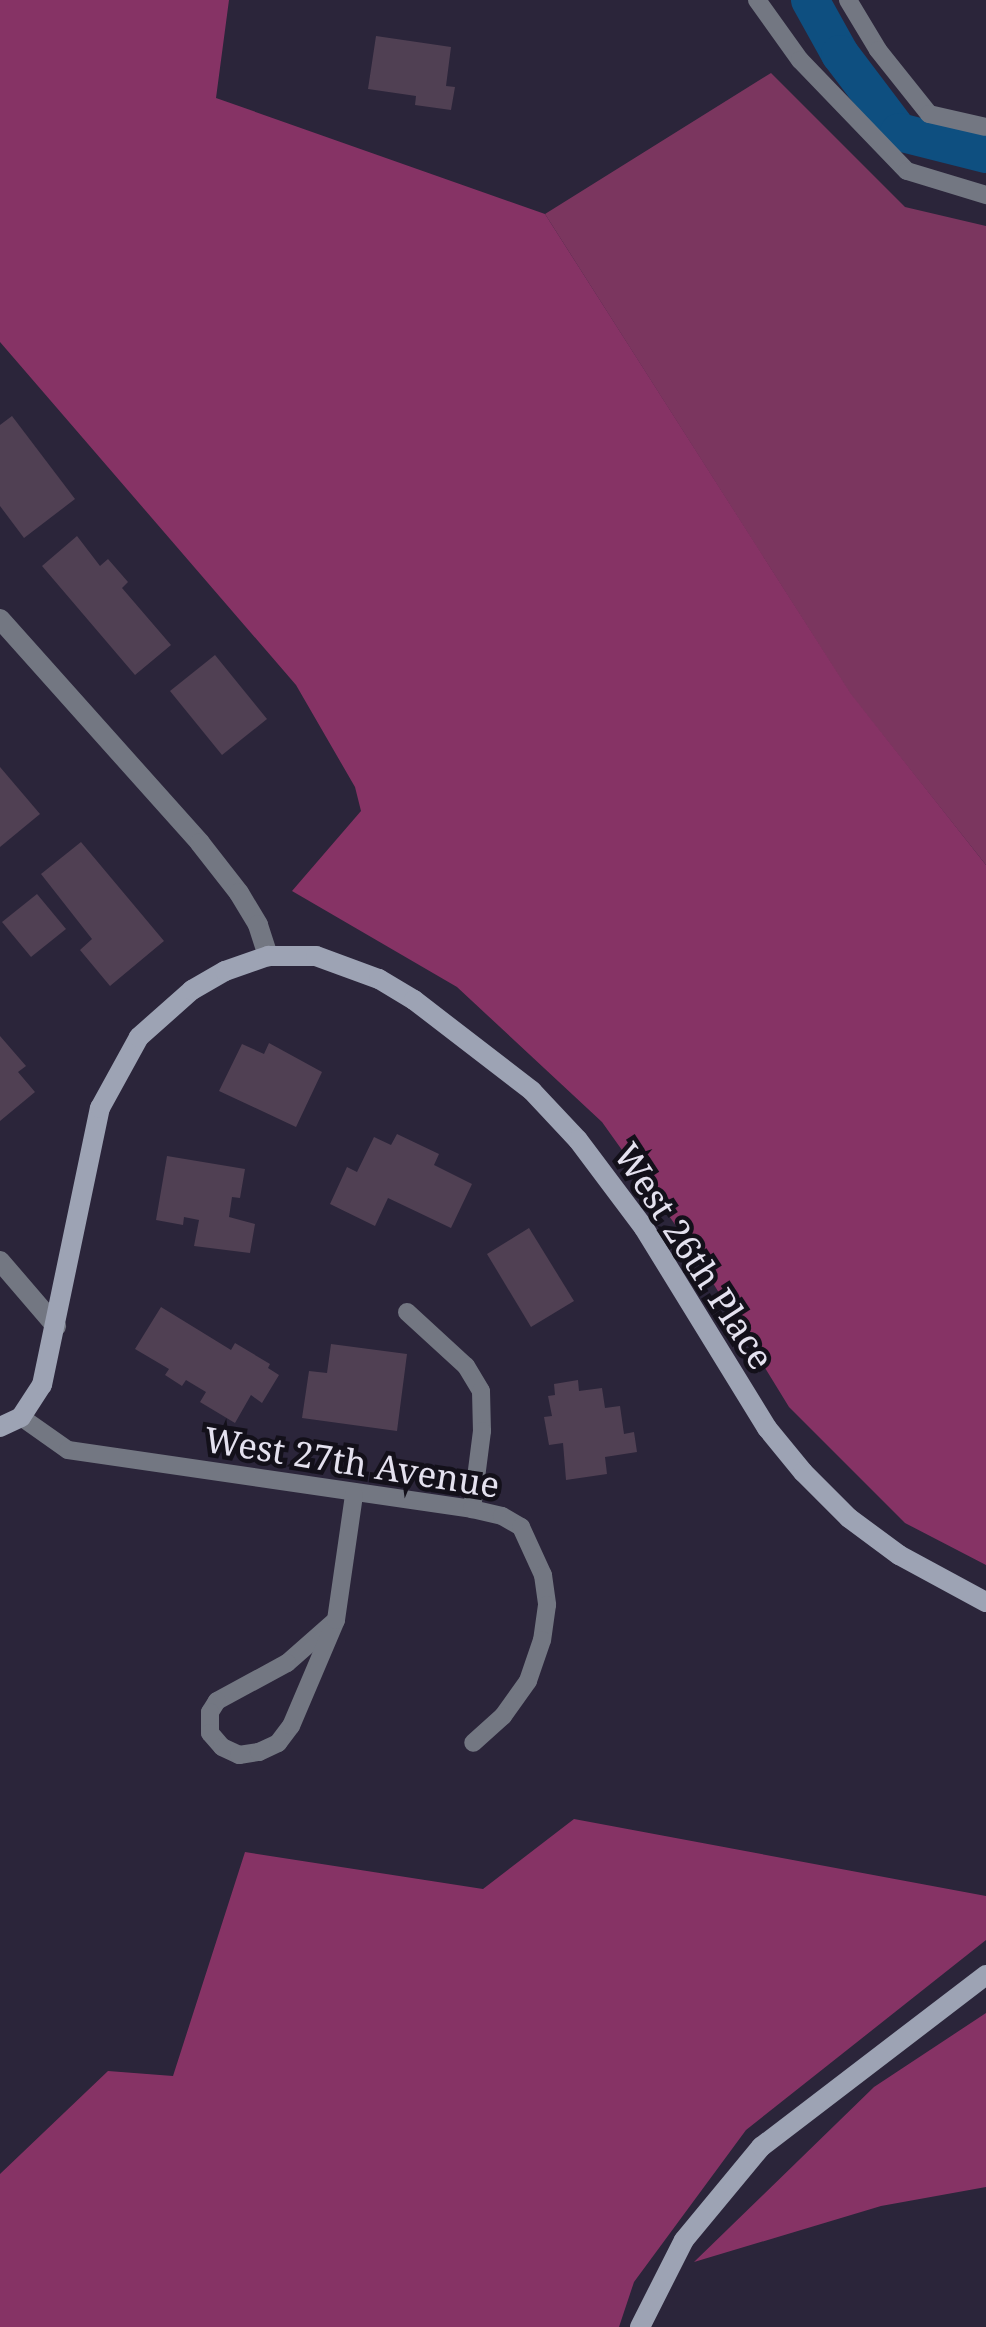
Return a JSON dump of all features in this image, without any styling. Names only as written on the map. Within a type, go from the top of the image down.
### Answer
[{"type":"main road","points":[[0,1426],[21,1416],[42,1385],[84,1170],[114,1077],[139,1037],[192,990],[225,971],[268,956]]},
{"type":"main road","name":"West 26th Place","points":[[268,956],[316,956],[380,979],[427,1009],[532,1092],[578,1140],[644,1228],[766,1428],[849,1518],[899,1555],[986,1602]]},
{"type":"main road","points":[[640,2327],[684,2240],[760,2148],[866,2063],[986,1975]]},
{"type":"street","points":[[0,618],[210,856],[258,925],[268,956]]},
{"type":"street","points":[[0,1261],[56,1326]]},
{"type":"lane","points":[[757,0],[800,60],[907,171],[986,195]]},
{"type":"lane","points":[[848,0],[878,50],[928,114],[986,127]]},
{"type":"lane","points":[[407,1312],[466,1366],[482,1392],[482,1431],[472,1509]]},
{"type":"lane","name":"West 27th Avenue","points":[[21,1416],[68,1450],[354,1495],[472,1509],[502,1516],[521,1527],[539,1562],[547,1605],[528,1681],[502,1716],[473,1744]]},
{"type":"lane","points":[[336,1620],[286,1663],[217,1701],[210,1712],[210,1733],[222,1747],[238,1755],[278,1743],[314,1680],[336,1620],[354,1495]]},
{"type":"shaded area","points":[[0,0],[229,0],[216,98],[545,214],[851,694],[986,865],[986,1565],[905,1523],[789,1407],[689,1244],[602,1122],[457,987],[292,891],[361,811],[355,787],[296,685],[0,342]]},
{"type":"shaded area","points":[[771,73],[905,207],[986,226],[986,865],[851,695],[545,214]]},
{"type":"shaded area","points":[[574,1819],[986,1896],[986,1940],[746,2130],[634,2282],[619,2327],[0,2327],[0,2174],[108,2071],[173,2076],[245,1852],[483,1889]]},
{"type":"shaded area","points":[[986,2013],[986,2187],[881,2206],[694,2262],[874,2087]]},
{"type":"building","points":[[376,36],[451,47],[446,86],[455,87],[451,110],[415,105],[416,96],[368,89]]},
{"type":"building","points":[[12,416],[75,499],[24,538],[0,506],[0,425]]},
{"type":"building","points":[[77,536],[100,566],[108,559],[128,582],[122,588],[171,645],[135,675],[42,566]]},
{"type":"building","points":[[215,655],[267,719],[222,755],[170,691]]},
{"type":"building","points":[[0,767],[40,814],[0,847]]},
{"type":"building","points":[[81,842],[164,941],[110,986],[80,950],[92,939],[41,874]]},
{"type":"building","points":[[37,894],[66,929],[31,957],[2,922]]},
{"type":"building","points":[[0,1036],[26,1066],[18,1072],[35,1092],[0,1121]]},
{"type":"building","points":[[269,1043],[322,1072],[296,1127],[219,1091],[242,1044],[264,1054]]},
{"type":"building","points":[[397,1134],[439,1154],[434,1165],[472,1184],[451,1228],[388,1198],[375,1226],[330,1204],[347,1167],[357,1172],[374,1137],[391,1145]]},
{"type":"building","points":[[167,1156],[245,1169],[240,1198],[232,1197],[229,1217],[255,1224],[250,1253],[194,1246],[199,1220],[184,1217],[183,1225],[156,1220]]},
{"type":"building","points":[[529,1228],[574,1301],[531,1327],[487,1254]]},
{"type":"building","points":[[161,1307],[231,1350],[235,1343],[270,1364],[268,1368],[279,1375],[262,1403],[251,1395],[235,1423],[200,1402],[206,1392],[186,1380],[182,1386],[165,1375],[169,1369],[135,1349]]},
{"type":"building","points":[[331,1344],[407,1354],[397,1431],[302,1418],[309,1371],[327,1373]]},
{"type":"building","points":[[578,1380],[579,1391],[602,1388],[605,1408],[620,1406],[624,1434],[634,1432],[637,1452],[605,1457],[607,1474],[566,1480],[563,1443],[549,1445],[544,1417],[552,1416],[548,1396],[555,1395],[554,1384]]},
{"type":"waterway","points":[[810,0],[840,54],[899,132],[986,154]]}]
